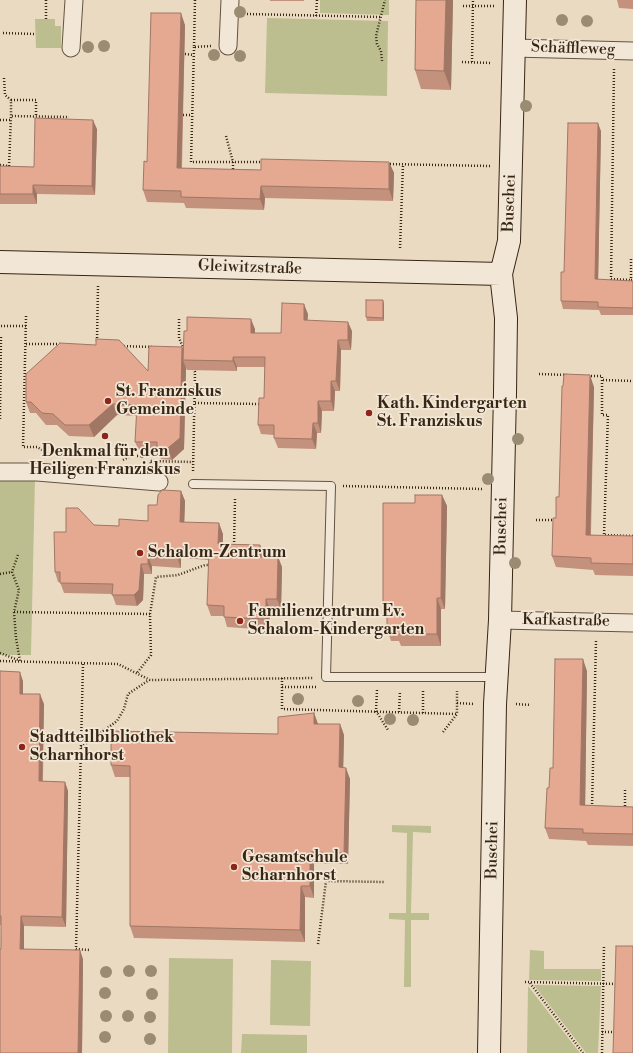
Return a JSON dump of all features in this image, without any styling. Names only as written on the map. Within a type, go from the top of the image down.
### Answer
[{"type":"street","points":[[72,48],[74,0]]},
{"type":"street","points":[[228,46],[230,0]]},
{"type":"street","name":"Buschei","points":[[488,1053],[496,677],[500,620],[506,318],[501,274],[509,241],[515,0]]},
{"type":"street","name":"Schäffleweg","points":[[513,48],[633,51]]},
{"type":"street","name":"Gleiwitzstraße","points":[[0,262],[501,274]]},
{"type":"street","points":[[0,472],[37,472],[159,482]]},
{"type":"street","name":"Kafkastraße","points":[[500,620],[633,623]]},
{"type":"lane","points":[[193,484],[331,486],[326,677],[496,677]]},
{"type":"path","points":[[46,0],[46,19]]},
{"type":"path","points":[[195,0],[191,162],[269,162]]},
{"type":"path","points":[[316,0],[316,16]]},
{"type":"path","points":[[382,60],[382,51],[377,44],[376,36],[385,0]]},
{"type":"path","points":[[472,62],[473,0]]},
{"type":"path","points":[[463,6],[494,6]]},
{"type":"path","points":[[246,14],[381,17]]},
{"type":"path","points":[[4,33],[35,34]]},
{"type":"path","points":[[194,46],[228,46]]},
{"type":"path","points":[[615,50],[611,279],[632,280],[632,259]]},
{"type":"path","points":[[185,54],[194,55]]},
{"type":"path","points":[[462,62],[492,63]]},
{"type":"path","points":[[4,78],[5,95],[11,100],[36,100],[36,116]]},
{"type":"path","points":[[8,171],[11,100]]},
{"type":"path","points":[[183,115],[192,115]]},
{"type":"path","points":[[11,116],[69,118]]},
{"type":"path","points":[[0,120],[10,120]]},
{"type":"path","points":[[226,136],[233,162],[233,175]]},
{"type":"path","points":[[382,164],[490,166]]},
{"type":"path","points":[[400,248],[403,164]]},
{"type":"path","points":[[0,166],[9,166]]},
{"type":"path","points":[[97,345],[98,286]]},
{"type":"path","points":[[26,316],[23,447],[37,447],[51,454]]},
{"type":"path","points":[[179,319],[179,338],[186,354]]},
{"type":"path","points":[[2,326],[26,326]]},
{"type":"path","points":[[0,419],[2,336]]},
{"type":"path","points":[[26,344],[65,345]]},
{"type":"path","points":[[120,346],[159,347]]},
{"type":"path","points":[[175,347],[182,347]]},
{"type":"path","points":[[192,366],[195,372],[193,484]]},
{"type":"path","points":[[539,374],[571,375]]},
{"type":"path","points":[[586,376],[602,376],[602,415],[608,415],[604,535],[633,536]]},
{"type":"path","points":[[603,380],[633,381]]},
{"type":"path","points":[[195,403],[261,404]]},
{"type":"path","points":[[234,556],[236,485]]},
{"type":"path","points":[[331,486],[483,489]]},
{"type":"path","points":[[536,520],[560,520]]},
{"type":"path","points":[[18,555],[12,572],[19,590],[14,612],[20,661]]},
{"type":"path","points":[[137,673],[151,656],[150,614],[156,577],[178,575],[205,565],[212,565]]},
{"type":"path","points":[[0,574],[12,572]]},
{"type":"path","points":[[14,612],[150,614]]},
{"type":"path","points":[[596,642],[592,809],[598,809]]},
{"type":"path","points":[[0,653],[20,661]]},
{"type":"path","points":[[0,661],[118,664],[150,680],[326,677]]},
{"type":"path","points":[[83,664],[76,949],[90,950]]},
{"type":"path","points":[[282,678],[282,709],[457,714]]},
{"type":"path","points":[[81,747],[117,721],[124,709],[128,694],[150,680]]},
{"type":"path","points":[[282,687],[322,687]]},
{"type":"path","points":[[384,688],[377,688],[376,712],[388,730]]},
{"type":"path","points":[[399,712],[400,689]]},
{"type":"path","points":[[416,689],[430,690]]},
{"type":"path","points":[[423,689],[423,713]]},
{"type":"path","points":[[443,732],[457,714],[457,690],[450,690]]},
{"type":"path","points":[[625,789],[625,809]]},
{"type":"path","points":[[618,809],[629,810]]},
{"type":"path","points":[[318,944],[326,881],[384,882]]},
{"type":"path","points":[[602,1053],[604,945]]},
{"type":"path","points":[[524,982],[620,984]]},
{"type":"path","points":[[530,982],[583,1053]]},
{"type":"path","points":[[602,1032],[618,1032]]},
{"type":"green space","points":[[320,0],[389,0],[389,15],[320,13]]},
{"type":"green space","points":[[267,18],[388,21],[387,96],[265,93]]},
{"type":"green space","points":[[35,19],[55,19],[55,26],[61,26],[61,48],[36,48]]},
{"type":"green space","points":[[0,478],[35,478],[31,655],[0,655]]},
{"type":"green space","points":[[392,825],[431,826],[431,833],[413,832],[411,913],[429,913],[429,920],[411,920],[411,987],[404,987],[405,920],[389,919],[389,913],[406,913],[407,833],[392,832]]},
{"type":"green space","points":[[530,950],[544,951],[544,969],[601,969],[601,981],[529,980]]},
{"type":"green space","points":[[169,958],[233,959],[232,1053],[168,1053]]},
{"type":"green space","points":[[271,960],[311,961],[310,1026],[270,1025]]},
{"type":"green space","points":[[534,985],[601,986],[598,1053],[586,1053]]},
{"type":"green space","points":[[528,986],[580,1053],[527,1053]]},
{"type":"green space","points":[[242,1034],[307,1035],[307,1053],[241,1053]]},
{"type":"building","points":[[416,0],[446,0],[444,71],[415,70]]},
{"type":"building","points":[[151,13],[181,13],[177,168],[261,170],[261,159],[389,162],[389,189],[261,186],[260,199],[181,197],[181,191],[143,190],[144,161],[147,162]]},
{"type":"building","points":[[35,118],[93,120],[92,186],[33,185],[33,194],[0,194],[0,166],[34,167]]},
{"type":"building","points":[[568,123],[598,123],[595,279],[633,281],[633,308],[598,307],[598,302],[561,301],[561,272],[564,272]]},
{"type":"building","points":[[366,300],[383,300],[383,318],[366,317]]},
{"type":"building","points":[[282,303],[304,304],[304,320],[348,322],[348,340],[338,340],[336,381],[331,381],[331,401],[318,401],[318,423],[313,423],[312,439],[274,438],[274,425],[258,425],[259,398],[264,398],[265,357],[233,357],[233,361],[183,360],[184,331],[187,331],[187,317],[251,319],[251,333],[281,333]]},
{"type":"building","name":"St. Franziskus Gemeinde","points":[[96,339],[119,340],[148,371],[149,346],[182,347],[180,438],[168,448],[157,448],[157,442],[135,442],[137,405],[113,404],[89,425],[65,425],[53,414],[42,413],[31,402],[26,402],[26,374],[60,343],[96,345]]},
{"type":"building","points":[[564,374],[590,375],[586,535],[633,536],[633,564],[591,563],[591,558],[552,556],[553,518],[556,518],[556,497],[559,497],[562,386]]},
{"type":"building","points":[[162,490],[181,491],[180,522],[219,523],[218,544],[260,545],[260,557],[278,557],[277,599],[266,599],[266,619],[224,617],[224,606],[207,605],[209,550],[177,548],[177,557],[148,556],[148,564],[141,564],[139,590],[134,595],[112,595],[113,584],[60,583],[60,572],[55,572],[54,532],[66,532],[66,508],[78,508],[94,525],[119,526],[119,519],[148,521],[148,505],[157,505],[158,495]]},
{"type":"building","points":[[415,495],[442,495],[441,598],[437,598],[437,634],[397,634],[397,629],[387,629],[387,602],[383,602],[383,503],[415,503]]},
{"type":"building","points":[[555,659],[583,659],[580,805],[633,807],[633,834],[583,833],[583,829],[545,828],[547,788],[549,788],[550,768],[553,768]]},
{"type":"building","points":[[0,671],[20,672],[20,694],[40,694],[39,781],[65,782],[62,917],[21,916],[20,949],[80,950],[78,1053],[0,1053]]},
{"type":"building","points":[[314,713],[314,724],[340,724],[339,767],[346,768],[344,853],[310,852],[310,886],[301,886],[300,930],[130,926],[130,766],[111,765],[111,731],[278,734],[278,717]]},
{"type":"building","points":[[616,946],[633,946],[633,1053],[613,1053]]},
{"type":"place","name":"St. Franziskus Gemeinde","points":[[108,401]]},
{"type":"place","name":"Kath. Kindergarten St. Franziskus","points":[[369,413]]},
{"type":"place","name":"Denkmal für den Heiligen Franziskus","points":[[105,436]]},
{"type":"place","name":"Schalom-Zentrum","points":[[140,553]]},
{"type":"place","name":"Familienzentrum Ev. Schalom-Kindergarten","points":[[240,621]]},
{"type":"place","name":"Stadtteilbibliothek Scharnhorst","points":[[22,747]]},
{"type":"place","name":"Gesamtschule Scharnhorst","points":[[234,867]]}]
